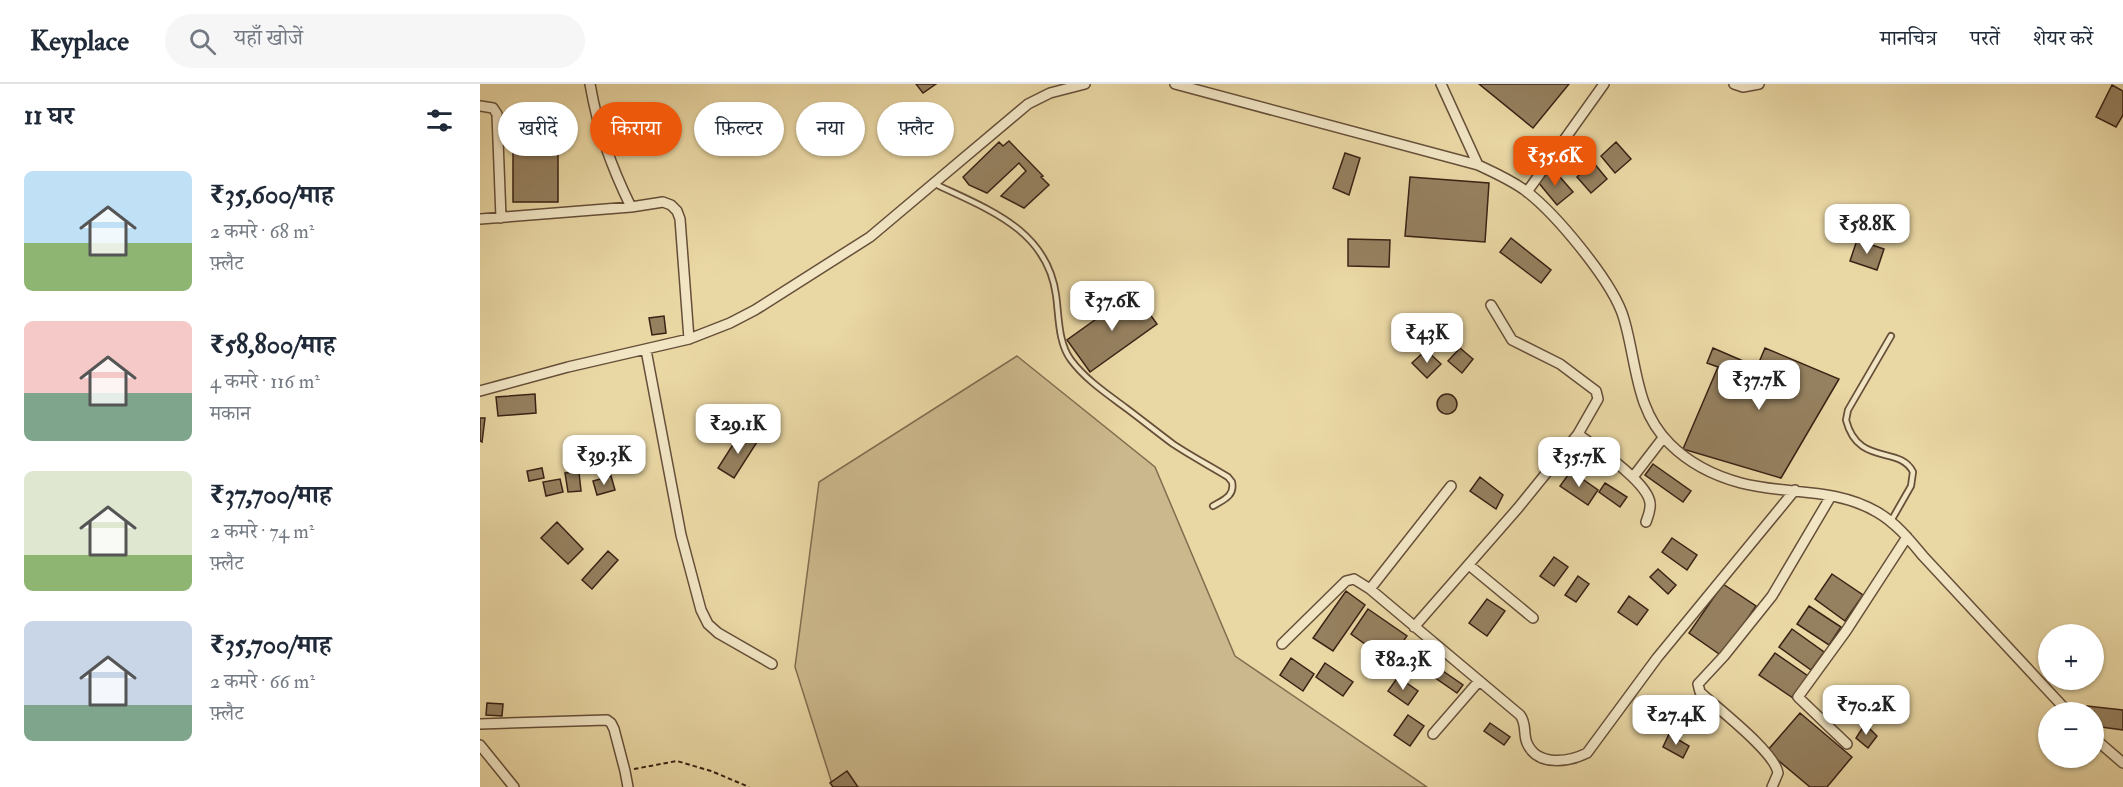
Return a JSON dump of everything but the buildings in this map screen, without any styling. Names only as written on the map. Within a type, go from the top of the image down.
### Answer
[{"type":"street","points":[[590,84],[606,152],[631,207]]},
{"type":"street","points":[[480,392],[568,367],[689,339],[730,323],[755,310],[870,237],[1028,105],[1050,93],[1085,84]]},
{"type":"street","points":[[1175,84],[1478,165],[1527,192],[1555,219],[1615,295],[1625,320],[1643,403],[1652,424],[1663,438],[1678,452],[1712,473],[1740,483],[1831,496],[1861,504],[1891,521],[2059,702]]},
{"type":"street","points":[[1441,84],[1478,165]]},
{"type":"street","points":[[1527,192],[1604,84]]},
{"type":"street","points":[[1734,84],[1743,87],[1759,84]]},
{"type":"street","points":[[480,106],[493,108],[497,114],[501,218]]},
{"type":"street","points":[[480,219],[631,207],[663,202],[671,205],[677,211],[680,219],[689,339]]},
{"type":"street","points":[[1414,627],[1578,434],[1595,406],[1598,394],[1560,364],[1512,340],[1491,305]]},
{"type":"street","points":[[646,350],[681,535],[701,610],[708,624],[718,633],[772,664]]},
{"type":"street","points":[[1578,434],[1633,477],[1645,491],[1650,503],[1646,522]]},
{"type":"street","points":[[1633,477],[1663,438]]},
{"type":"street","points":[[1370,589],[1451,486]]},
{"type":"street","points":[[1282,644],[1346,581],[1354,579],[1370,589],[1522,718],[1526,742],[1537,756],[1546,760],[1578,758],[1587,753],[1657,658],[1795,490]]},
{"type":"street","points":[[1772,787],[1778,773],[1773,760],[1700,692],[1698,684],[1773,596],[1831,496]]},
{"type":"street","points":[[1847,744],[1798,697],[1846,631],[1907,537]]},
{"type":"street","points":[[1468,565],[1533,618]]},
{"type":"street","points":[[1433,734],[1479,681]]},
{"type":"street","points":[[480,724],[607,720],[614,729],[628,787]]},
{"type":"street","points":[[480,744],[514,787]]},
{"type":"street","points":[[2104,747],[2123,763]]},
{"type":"lane","points":[[935,184],[998,214],[1016,225],[1030,240],[1051,271],[1061,334],[1070,359],[1108,395],[1158,432],[1228,477],[1232,482],[1232,492],[1213,506]]},
{"type":"lane","points":[[1891,336],[1848,410],[1846,420],[1859,444],[1866,449],[1903,460],[1913,472],[1911,486],[1891,521]]},
{"type":"path","points":[[625,771],[677,761],[711,771],[749,787]]},
{"type":"shaded area","points":[[1017,356],[1155,467],[1235,656],[1427,787],[833,787],[795,667],[819,482]]}]
